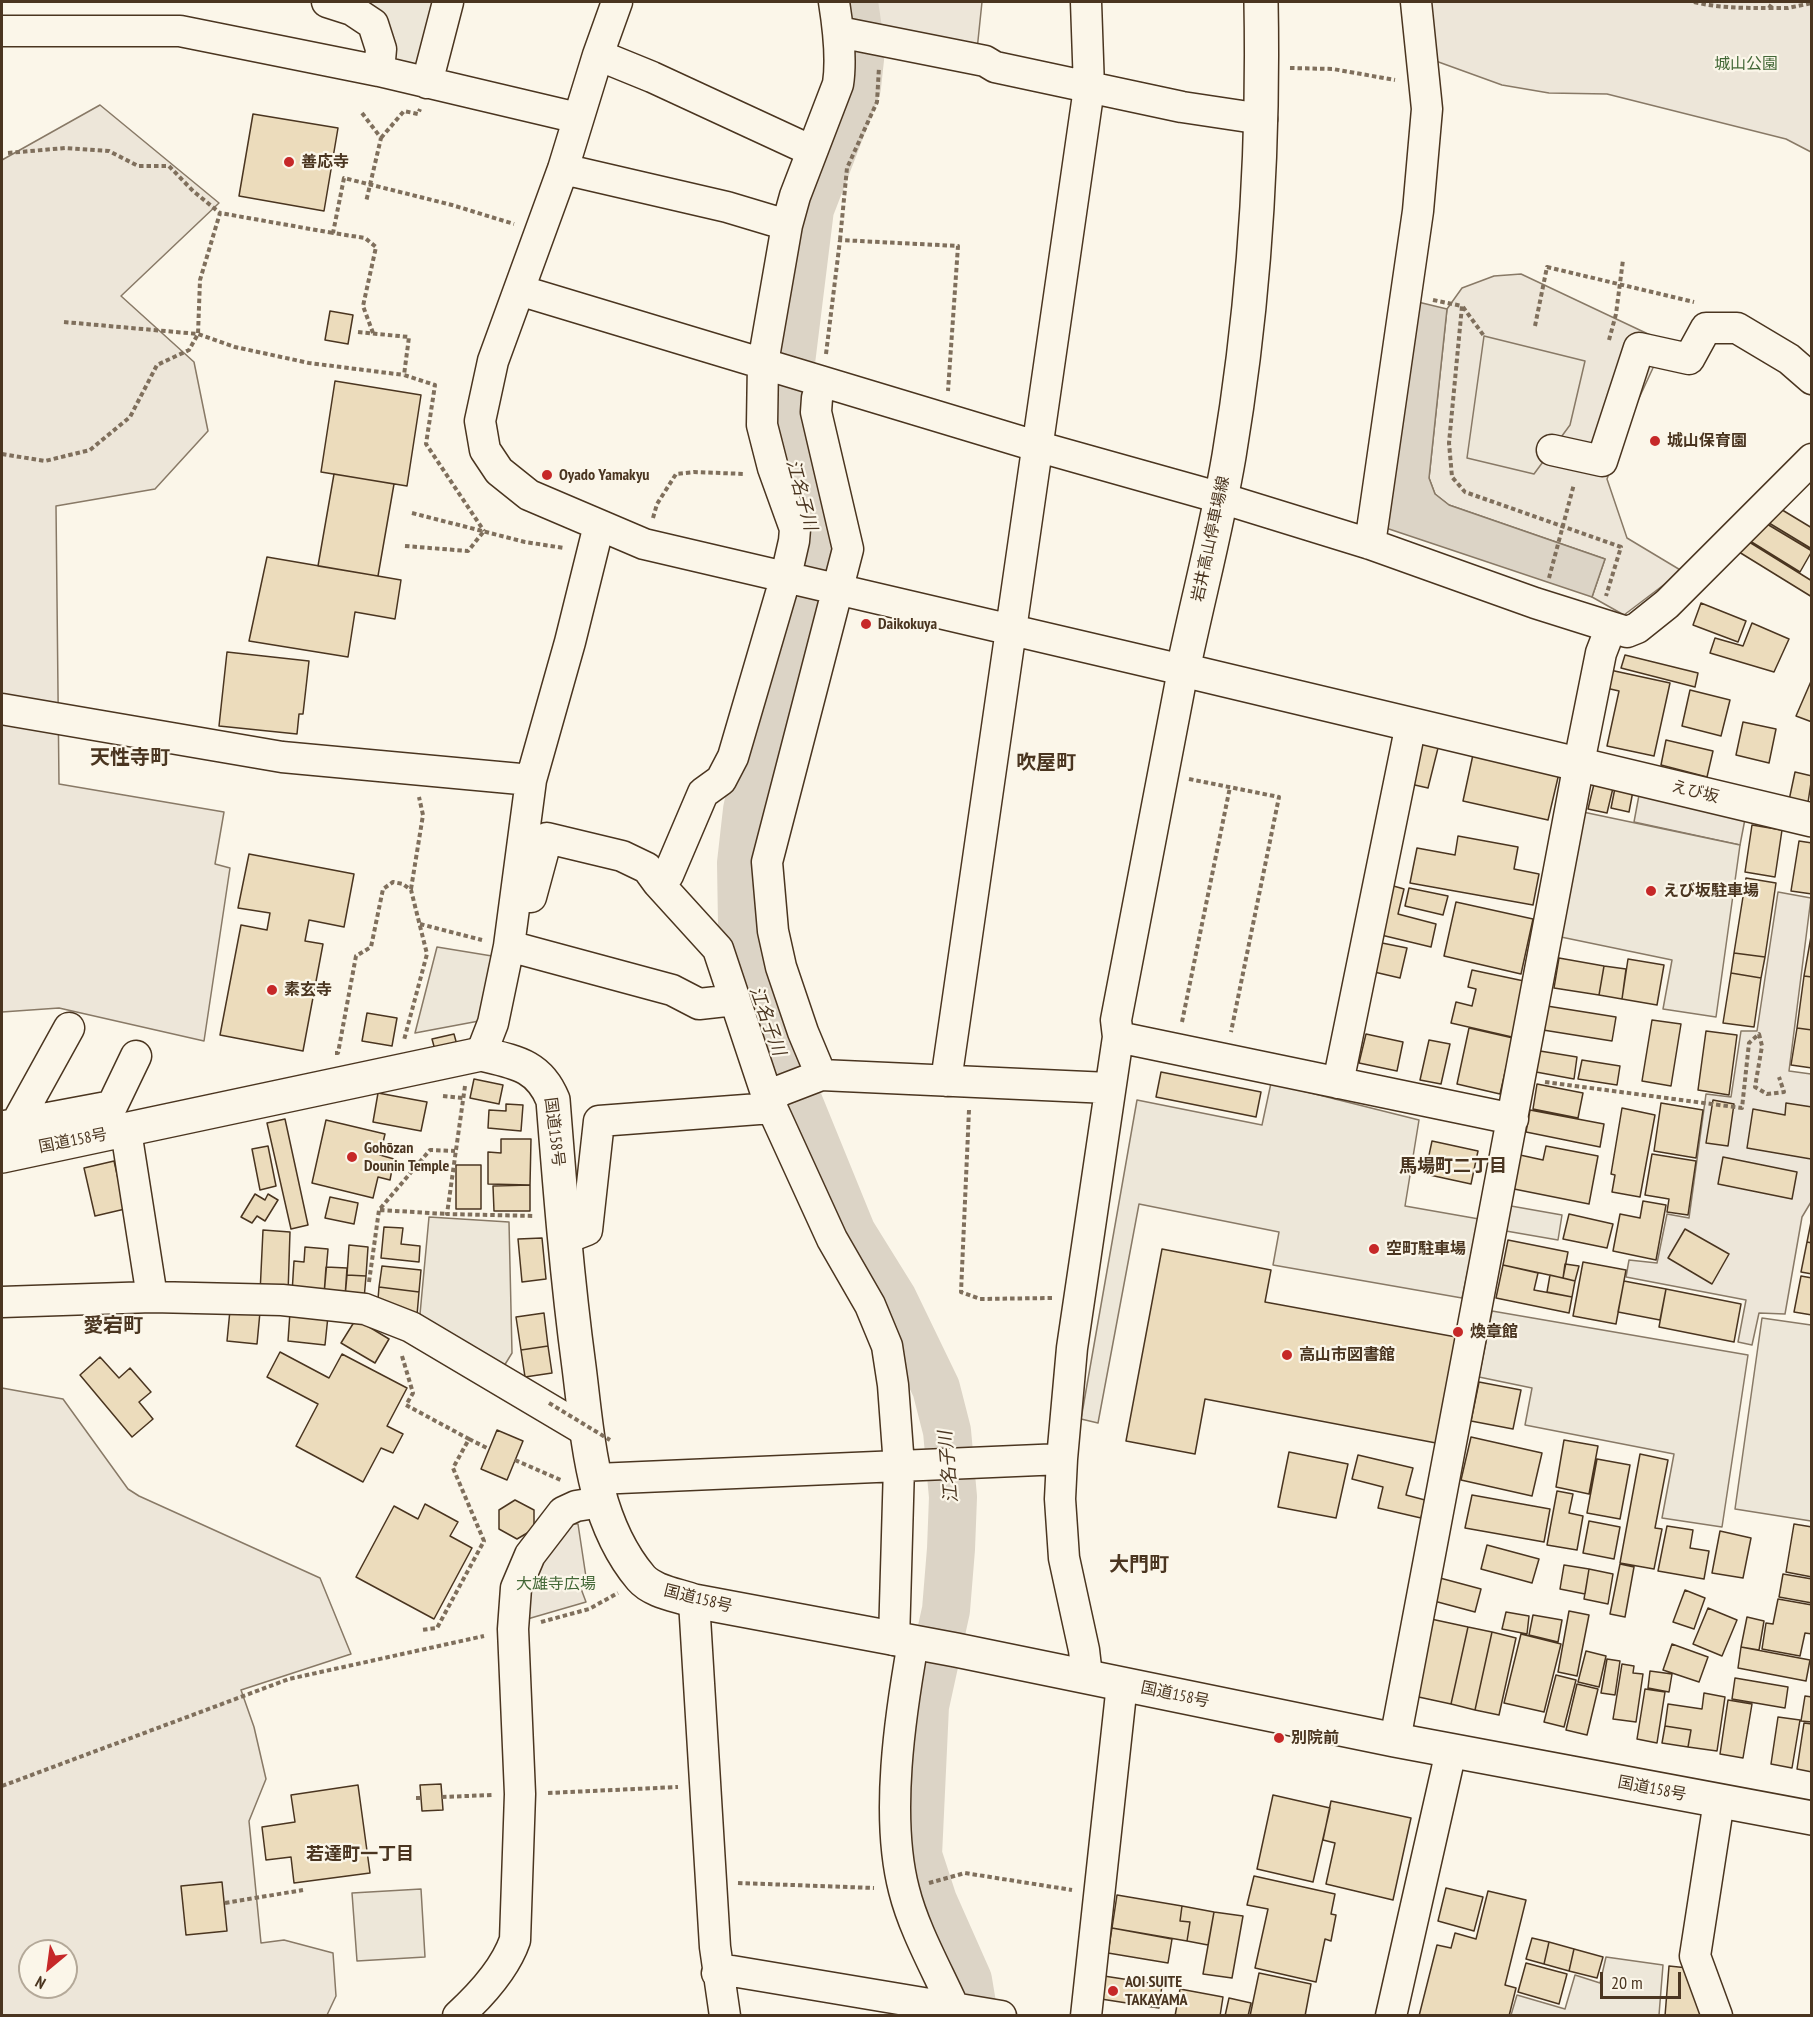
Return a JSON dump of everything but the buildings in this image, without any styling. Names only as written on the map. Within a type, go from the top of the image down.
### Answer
[{"type":"main road","name":"岩井高山停車場線","points":[[1183,669],[1221,498],[1245,339],[1262,119],[1262,2]]},
{"type":"main road","points":[[1183,669],[1579,764]]},
{"type":"main road","name":"えび坂","points":[[1579,764],[1812,820]]},
{"type":"main road","name":"国道158号","points":[[2,1156],[476,1055],[519,1064],[535,1072],[547,1085],[553,1100],[563,1228],[599,1436],[599,1492],[610,1526],[642,1579],[658,1589],[694,1601],[956,1650],[1451,1751],[1812,1818]]},
{"type":"street","points":[[327,2],[352,10],[374,24],[381,49],[379,71]]},
{"type":"street","points":[[427,83],[448,2]]},
{"type":"street","points":[[617,2],[598,55],[563,170],[493,361],[480,421],[485,450],[499,471],[529,495],[596,539],[644,544],[1183,669],[1116,1020],[1118,1037],[1068,1382],[1060,1499],[1064,1558],[1084,1650],[1087,1676]]},
{"type":"street","points":[[834,2],[845,33]]},
{"type":"street","points":[[958,1082],[1011,630],[1089,88],[1086,2]]},
{"type":"street","points":[[1370,544],[1418,211],[1427,109],[1416,2]]},
{"type":"street","points":[[2,31],[180,31],[379,71],[578,118]]},
{"type":"street","points":[[845,33],[985,62],[995,67],[1089,88],[1262,119]]},
{"type":"street","points":[[658,882],[668,875],[703,793],[721,780],[733,757],[790,577],[795,529],[775,475],[762,426],[766,364],[787,225],[838,84],[841,66],[837,45],[845,33]]},
{"type":"street","points":[[598,55],[652,77],[812,151]]},
{"type":"street","points":[[563,170],[727,207],[787,225]]},
{"type":"street","points":[[521,288],[532,294],[935,416],[1221,498],[1370,544],[1541,605],[1627,632],[1637,628],[1667,604],[1812,459]]},
{"type":"street","points":[[1552,450],[1602,461],[1638,348],[1689,359],[1706,328],[1737,328],[1789,359],[1812,379]]},
{"type":"street","points":[[814,379],[817,398],[816,412],[848,549],[834,587],[767,862],[773,931],[781,967],[803,1032],[815,1077]]},
{"type":"street","points":[[476,1055],[493,1023],[509,946],[531,780],[596,539]]},
{"type":"street","points":[[1395,1740],[1605,625]]},
{"type":"street","points":[[2,709],[282,757],[531,780]]},
{"type":"street","points":[[1338,1083],[1411,724]]},
{"type":"street","points":[[509,946],[532,895],[547,837],[622,856],[647,868],[718,949],[735,1000],[832,1239],[870,1305],[887,1346],[893,1385],[910,1642],[898,1764],[899,1850],[904,1889],[954,2008]]},
{"type":"street","points":[[509,946],[672,990],[699,1004],[735,1000]]},
{"type":"street","points":[[9,1125],[69,1028]]},
{"type":"street","points":[[1118,1037],[1512,1119]]},
{"type":"street","points":[[9,1125],[112,1106],[136,1056]]},
{"type":"street","points":[[563,1228],[587,1230],[599,1121],[774,1099],[815,1077],[1109,1088]]},
{"type":"street","points":[[126,1131],[152,1297]]},
{"type":"street","points":[[2,1302],[152,1297],[282,1300],[365,1310],[411,1327],[599,1436]]},
{"type":"street","points":[[458,2016],[490,1982],[509,1956],[515,1940],[520,1794],[513,1629],[516,1588],[530,1555],[563,1512],[599,1492],[899,1466],[1062,1459]]},
{"type":"street","points":[[694,1601],[717,1972],[725,2016]]},
{"type":"street","points":[[1086,2016],[1122,1684]]},
{"type":"street","points":[[1391,2016],[1451,1751]]},
{"type":"street","points":[[1717,2016],[1695,1956],[1719,1801]]},
{"type":"street","points":[[717,1972],[732,1971],[997,2015]]},
{"type":"path","points":[[1694,2],[1718,8],[1788,8],[1812,3]]},
{"type":"path","points":[[1768,8],[1773,2]]},
{"type":"path","points":[[814,379],[840,240],[847,168],[877,102],[882,40]]},
{"type":"path","points":[[1263,67],[1333,69],[1391,80]]},
{"type":"path","points":[[366,202],[381,138],[404,111]]},
{"type":"path","points":[[362,113],[381,138]]},
{"type":"path","points":[[8,153],[65,148],[109,151],[138,166],[169,166],[193,191],[220,213],[365,238],[376,247],[363,306],[373,333]]},
{"type":"path","points":[[333,233],[344,178],[452,205],[540,232]]},
{"type":"path","points":[[2,454],[45,461],[90,450],[130,417],[157,364],[189,350],[198,334],[200,280],[220,213]]},
{"type":"path","points":[[840,240],[958,246],[948,393],[935,416]]},
{"type":"path","points":[[1609,340],[1623,260]]},
{"type":"path","points":[[1535,326],[1547,267],[1620,283]]},
{"type":"path","points":[[1406,295],[1462,306],[1484,336]]},
{"type":"path","points":[[1462,306],[1449,443],[1452,477],[1465,492],[1622,547],[1605,625]]},
{"type":"path","points":[[64,322],[198,334],[235,347],[309,363],[404,375],[435,385],[426,444],[484,531]]},
{"type":"path","points":[[358,332],[409,337],[404,375]]},
{"type":"path","points":[[644,544],[657,504],[676,474],[694,472],[775,475]]},
{"type":"path","points":[[1541,605],[1573,487]]},
{"type":"path","points":[[412,513],[525,542],[596,539]]},
{"type":"path","points":[[405,546],[468,551],[484,531]]},
{"type":"path","points":[[397,1072],[427,954],[411,890],[423,815],[420,802],[419,769]]},
{"type":"path","points":[[1163,774],[1279,797],[1226,1060]]},
{"type":"path","points":[[1177,1049],[1230,787]]},
{"type":"path","points":[[327,1055],[338,1053],[356,956],[370,946],[383,889],[393,882],[403,884],[411,890]]},
{"type":"path","points":[[419,924],[509,946]]},
{"type":"path","points":[[1521,1079],[1742,1108],[1749,1043],[1759,1034],[1762,1046],[1755,1087],[1767,1094],[1784,1092],[1779,1077]]},
{"type":"path","points":[[447,1214],[454,1151],[464,1098],[476,1055]]},
{"type":"path","points":[[958,1082],[961,1292],[980,1299],[1080,1297]]},
{"type":"path","points":[[443,1096],[464,1098]]},
{"type":"path","points":[[365,1310],[379,1210],[430,1149],[454,1151]]},
{"type":"path","points":[[379,1210],[447,1214],[563,1228]]},
{"type":"path","points":[[411,1327],[400,1347],[413,1393],[406,1405],[489,1449]]},
{"type":"path","points":[[549,1403],[599,1436]]},
{"type":"path","points":[[421,1629],[437,1628],[484,1541],[453,1468],[469,1439]]},
{"type":"path","points":[[515,1460],[599,1492]]},
{"type":"path","points":[[2,1786],[289,1679],[513,1629],[589,1609]]},
{"type":"path","points":[[553,1793],[705,1786]]},
{"type":"path","points":[[442,1797],[486,1795]]},
{"type":"path","points":[[225,1904],[303,1890]]},
{"type":"green space","points":[[870,2],[982,2],[977,50],[874,30]]},
{"type":"green space","name":"城山公園","points":[[1426,2],[1811,2],[1811,152],[1786,139],[1607,94],[1549,93],[1502,85],[1433,60]]},
{"type":"green space","points":[[100,105],[219,203],[121,296],[194,362],[208,431],[155,489],[56,506],[59,784],[224,812],[215,864],[230,868],[204,1041],[59,1008],[2,1012],[2,160]]},
{"type":"green space","points":[[1521,274],[1665,342],[1628,422],[1607,479],[1627,538],[1682,571],[1624,615],[1592,597],[1605,559],[1449,505],[1435,494],[1429,478],[1447,309],[1462,288],[1494,276]]},
{"type":"green space","points":[[1639,795],[1745,819],[1740,845],[1634,822]]},
{"type":"green space","points":[[1778,892],[1811,898],[1789,1071],[1811,1074],[1811,1202],[1802,1217],[1785,1314],[1759,1313],[1752,1345],[1738,1342],[1746,1300],[1626,1277],[1629,1260],[1657,1263],[1667,1214],[1689,1218],[1706,1094],[1731,1097],[1741,1031],[1757,1031]]},
{"type":"green space","points":[[2,1388],[63,1399],[128,1489],[139,1496],[320,1578],[351,1654],[241,1690],[254,1727],[266,1779],[249,1821],[261,1943],[284,1940],[333,1953],[336,1996],[327,2015],[2,2015]]},
{"type":"green space","name":"大雄寺広場","points":[[567,1523],[578,1524],[586,1577],[580,1586],[586,1602],[524,1620],[528,1586]]},
{"type":"shaded area","points":[[349,2],[436,2],[419,68],[388,61]]},
{"type":"shaded area","points":[[1418,302],[1447,309],[1429,478],[1435,494],[1449,505],[1605,559],[1592,597],[1383,527]]},
{"type":"shaded area","points":[[1484,336],[1585,361],[1570,425],[1534,474],[1467,458]]},
{"type":"shaded area","name":"えび坂駐車場","points":[[1583,812],[1740,845],[1716,1017],[1663,1009],[1672,960],[1561,937]]},
{"type":"shaded area","points":[[437,947],[492,956],[479,1021],[415,1033]]},
{"type":"shaded area","name":"空町駐車場","points":[[1271,1083],[1419,1120],[1405,1206],[1479,1219],[1462,1298],[1273,1265],[1279,1232],[1139,1204],[1098,1423],[1081,1419],[1137,1100],[1262,1125]]},
{"type":"shaded area","points":[[1511,1206],[1562,1215],[1558,1240],[1506,1231]]},
{"type":"shaded area","points":[[429,1217],[509,1222],[512,1353],[501,1371],[419,1325]]},
{"type":"shaded area","points":[[1492,1311],[1748,1355],[1722,1527],[1662,1518],[1674,1454],[1525,1425],[1532,1388],[1479,1377]]},
{"type":"shaded area","points":[[1762,1318],[1811,1325],[1811,1521],[1735,1509]]},
{"type":"shaded area","points":[[421,1889],[425,1957],[357,1961],[352,1893]]},
{"type":"shaded area","points":[[1606,1957],[1663,1965],[1659,2015],[1511,2015],[1517,1995],[1565,2009],[1575,1975],[1600,1983]]},
{"type":"waterway","name":"江名子川","points":[[854,2],[861,50],[857,87],[810,209],[783,427],[812,529],[814,553],[756,767],[747,810],[741,863],[742,924],[748,968],[782,1061],[852,1233],[893,1299],[936,1388],[947,1431],[953,1497],[951,1549],[946,1610],[925,1706],[918,1855],[933,1901],[968,1980],[974,2016]]},
{"type":"place","name":"善応寺","points":[[289,162]]},
{"type":"place","name":"城山保育園","points":[[1655,441]]},
{"type":"place","name":"Oyado Yamakyu","points":[[547,475]]},
{"type":"place","name":"Daikokuya","points":[[866,624]]},
{"type":"place","name":"えび坂駐車場","points":[[1651,891]]},
{"type":"place","name":"素玄寺","points":[[272,990]]},
{"type":"place","name":"Gohōzan Dounin Temple","points":[[352,1157]]},
{"type":"place","name":"空町駐車場","points":[[1374,1249]]},
{"type":"place","name":"煥章館","points":[[1458,1332]]},
{"type":"place","name":"高山市図書館","points":[[1287,1355]]},
{"type":"place","name":"別院前","points":[[1279,1738]]},
{"type":"place","name":"AOI SUITE TAKAYAMA","points":[[1113,1991]]},
{"type":"district","name":"天性寺町","points":[[130,758]]},
{"type":"district","name":"吹屋町","points":[[1046,763]]},
{"type":"district","name":"馬場町二丁目","points":[[1453,1167]]},
{"type":"district","name":"愛宕町","points":[[113,1326]]},
{"type":"district","name":"大門町","points":[[1139,1565]]},
{"type":"district","name":"若達町一丁目","points":[[360,1855]]}]
